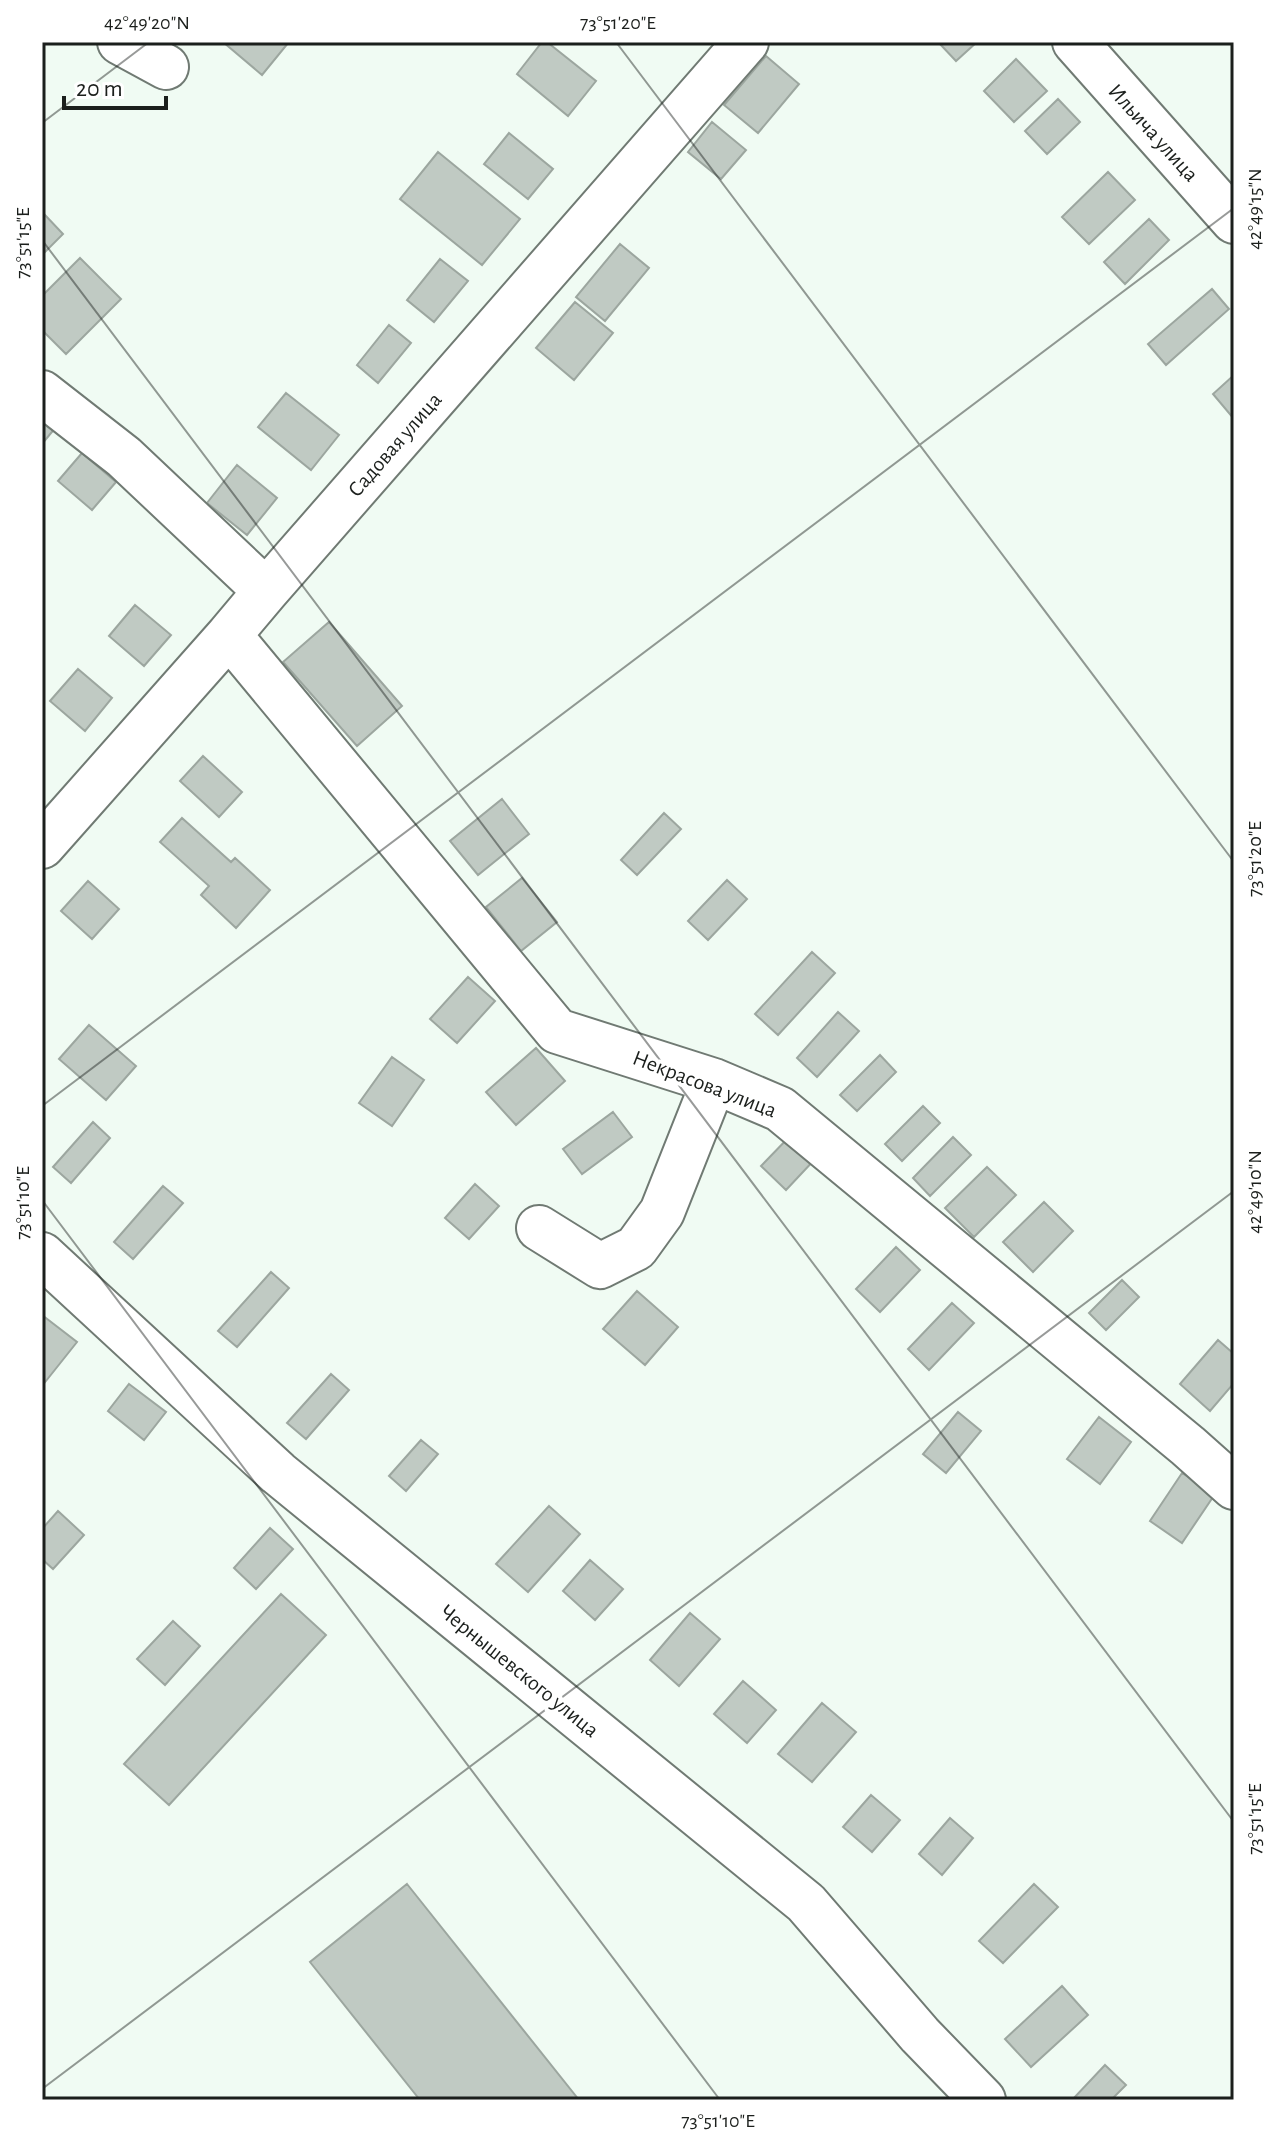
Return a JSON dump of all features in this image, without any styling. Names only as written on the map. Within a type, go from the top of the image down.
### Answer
[{"type":"street","points":[[120,42],[166,67]]},
{"type":"street","name":"Садовая улица","points":[[42,846],[746,42]]},
{"type":"street","name":"Ильича улица","points":[[1075,42],[1234,221]]},
{"type":"street","points":[[42,393],[124,457],[266,591]]},
{"type":"street","name":"Некрасова улица","points":[[229,635],[557,1031],[714,1081],[780,1109],[1234,1487]]},
{"type":"street","points":[[539,1228],[600,1266],[636,1248],[662,1212],[714,1081]]},
{"type":"street","name":"Чернышевского улица","points":[[42,1255],[278,1473],[806,1903],[920,2035],[983,2100]]},
{"type":"building","points":[[223,42],[289,42],[262,75]]},
{"type":"building","points":[[542,42],[547,42],[596,81],[568,116],[517,74]]},
{"type":"building","points":[[940,42],[977,42],[956,61]]},
{"type":"building","points":[[766,56],[799,84],[758,133],[724,105]]},
{"type":"building","points":[[1016,59],[1047,91],[1014,122],[984,91]]},
{"type":"building","points":[[1058,99],[1080,122],[1047,154],[1025,131]]},
{"type":"building","points":[[712,122],[746,150],[721,179],[688,152]]},
{"type":"building","points":[[509,133],[553,169],[528,199],[484,164]]},
{"type":"building","points":[[438,152],[520,219],[482,265],[400,199]]},
{"type":"building","points":[[1108,172],[1135,200],[1089,244],[1062,217]]},
{"type":"building","points":[[45,215],[63,234],[42,255],[42,218]]},
{"type":"building","points":[[1149,219],[1169,240],[1125,284],[1104,262]]},
{"type":"building","points":[[620,244],[649,268],[605,321],[576,297]]},
{"type":"building","points":[[80,258],[121,299],[66,354],[42,330],[42,296]]},
{"type":"building","points":[[440,259],[468,281],[434,322],[407,300]]},
{"type":"building","points":[[1212,289],[1229,309],[1166,365],[1148,344]]},
{"type":"building","points":[[575,302],[613,333],[574,380],[536,348]]},
{"type":"building","points":[[389,325],[411,343],[378,383],[357,365]]},
{"type":"building","points":[[1234,375],[1234,419],[1213,394]]},
{"type":"building","points":[[286,393],[339,435],[311,470],[258,427]]},
{"type":"building","points":[[42,415],[56,427],[42,444]]},
{"type":"building","points":[[82,453],[116,482],[92,510],[58,481]]},
{"type":"building","points":[[237,465],[277,498],[247,535],[207,503]]},
{"type":"building","points":[[135,605],[171,635],[144,666],[109,636]]},
{"type":"building","points":[[329,622],[402,706],[357,746],[283,662]]},
{"type":"building","points":[[78,669],[112,698],[85,731],[50,701]]},
{"type":"building","points":[[203,756],[242,792],[219,817],[180,781]]},
{"type":"building","points":[[502,799],[529,834],[478,875],[450,841]]},
{"type":"building","points":[[664,813],[681,829],[637,875],[621,860]]},
{"type":"building","points":[[182,818],[231,862],[235,858],[270,890],[236,928],[201,895],[209,886],[160,842]]},
{"type":"building","points":[[522,878],[557,922],[521,951],[486,907]]},
{"type":"building","points":[[727,880],[747,899],[708,940],[688,921]]},
{"type":"building","points":[[88,881],[119,909],[92,939],[61,911]]},
{"type":"building","points":[[812,952],[835,973],[778,1035],[755,1014]]},
{"type":"building","points":[[468,977],[495,1001],[457,1043],[430,1019]]},
{"type":"building","points":[[838,1012],[859,1031],[817,1077],[797,1058]]},
{"type":"building","points":[[89,1025],[136,1066],[106,1100],[59,1059]]},
{"type":"building","points":[[536,1048],[565,1081],[516,1125],[486,1092]]},
{"type":"building","points":[[880,1055],[896,1072],[857,1111],[840,1095]]},
{"type":"building","points":[[392,1057],[424,1080],[392,1126],[359,1103]]},
{"type":"building","points":[[923,1106],[940,1123],[902,1161],[885,1144]]},
{"type":"building","points":[[613,1112],[632,1137],[582,1174],[563,1149]]},
{"type":"building","points":[[93,1122],[110,1138],[71,1183],[53,1167]]},
{"type":"building","points":[[792,1134],[817,1157],[786,1190],[761,1166]]},
{"type":"building","points":[[953,1137],[971,1155],[930,1196],[913,1178]]},
{"type":"building","points":[[987,1167],[1016,1195],[974,1237],[945,1208]]},
{"type":"building","points":[[475,1184],[499,1206],[469,1239],[445,1218]]},
{"type":"building","points":[[163,1186],[183,1203],[133,1259],[114,1242]]},
{"type":"building","points":[[1044,1202],[1073,1231],[1033,1272],[1003,1242]]},
{"type":"building","points":[[896,1247],[920,1270],[880,1312],[856,1289]]},
{"type":"building","points":[[271,1272],[289,1288],[237,1347],[218,1331]]},
{"type":"building","points":[[1122,1280],[1139,1297],[1106,1330],[1089,1313]]},
{"type":"building","points":[[637,1291],[678,1327],[645,1365],[603,1329]]},
{"type":"building","points":[[952,1303],[974,1323],[929,1370],[908,1349]]},
{"type":"building","points":[[42,1315],[77,1342],[42,1386]]},
{"type":"building","points":[[1218,1340],[1234,1354],[1234,1383],[1210,1411],[1180,1384]]},
{"type":"building","points":[[331,1374],[349,1390],[306,1439],[287,1423]]},
{"type":"building","points":[[129,1384],[166,1412],[144,1440],[108,1411]]},
{"type":"building","points":[[958,1412],[981,1431],[946,1473],[923,1454]]},
{"type":"building","points":[[1099,1417],[1131,1442],[1100,1484],[1067,1459]]},
{"type":"building","points":[[421,1440],[438,1454],[406,1491],[389,1476]]},
{"type":"building","points":[[1182,1473],[1215,1494],[1182,1543],[1150,1521]]},
{"type":"building","points":[[549,1506],[580,1534],[528,1592],[496,1564]]},
{"type":"building","points":[[58,1511],[84,1535],[53,1569],[42,1559],[42,1529]]},
{"type":"building","points":[[270,1528],[293,1549],[256,1589],[234,1568]]},
{"type":"building","points":[[590,1560],[623,1589],[595,1620],[563,1591]]},
{"type":"building","points":[[281,1594],[326,1635],[169,1805],[124,1764]]},
{"type":"building","points":[[690,1613],[720,1639],[679,1686],[650,1660]]},
{"type":"building","points":[[173,1621],[200,1646],[165,1685],[137,1659]]},
{"type":"building","points":[[743,1681],[776,1710],[747,1743],[714,1714]]},
{"type":"building","points":[[822,1703],[856,1732],[812,1782],[778,1754]]},
{"type":"building","points":[[871,1795],[900,1820],[872,1852],[843,1827]]},
{"type":"building","points":[[950,1818],[973,1838],[942,1875],[919,1854]]},
{"type":"building","points":[[407,1884],[579,2100],[420,2100],[310,1962]]},
{"type":"building","points":[[1034,1884],[1058,1907],[1003,1963],[979,1941]]},
{"type":"building","points":[[1062,1986],[1088,2015],[1031,2067],[1005,2039]]},
{"type":"building","points":[[1105,2065],[1126,2085],[1111,2100],[1072,2100]]}]
